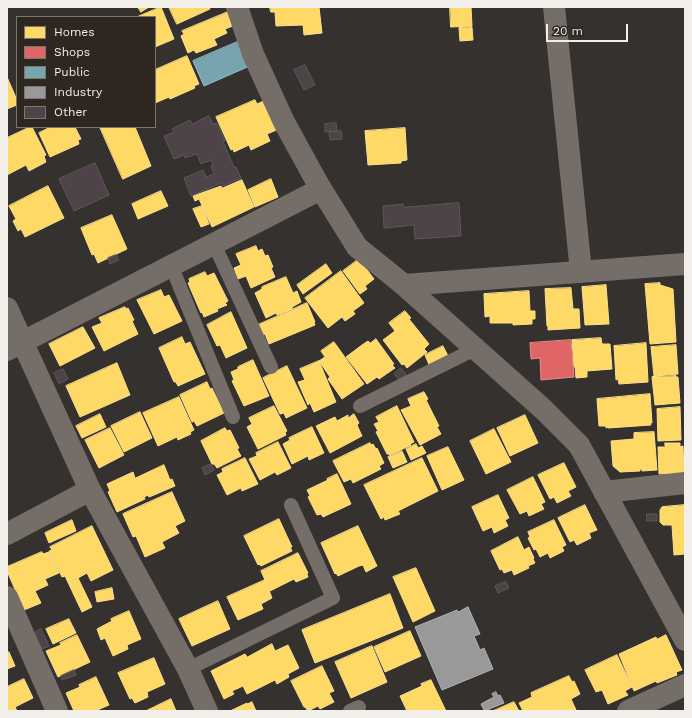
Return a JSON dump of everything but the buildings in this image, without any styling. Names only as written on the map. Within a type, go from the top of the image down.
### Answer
[{"type":"street","points":[[237,7],[253,54],[284,122],[321,189],[357,247],[404,285],[543,409],[579,445],[685,640]]},
{"type":"street","points":[[554,7],[581,272]]},
{"type":"street","points":[[15,346],[321,189]]},
{"type":"street","points":[[404,285],[685,264]]},
{"type":"street","points":[[7,308],[15,346],[90,490],[188,669],[207,711]]},
{"type":"street","points":[[604,492],[685,483]]},
{"type":"street","points":[[7,534],[90,490]]},
{"type":"street","points":[[7,597],[57,711]]},
{"type":"street","points":[[628,711],[685,685]]},
{"type":"lane","points":[[214,244],[271,367]]},
{"type":"lane","points":[[171,265],[233,417]]},
{"type":"lane","points":[[360,406],[475,349]]},
{"type":"lane","points":[[188,669],[333,598],[291,505]]}]
